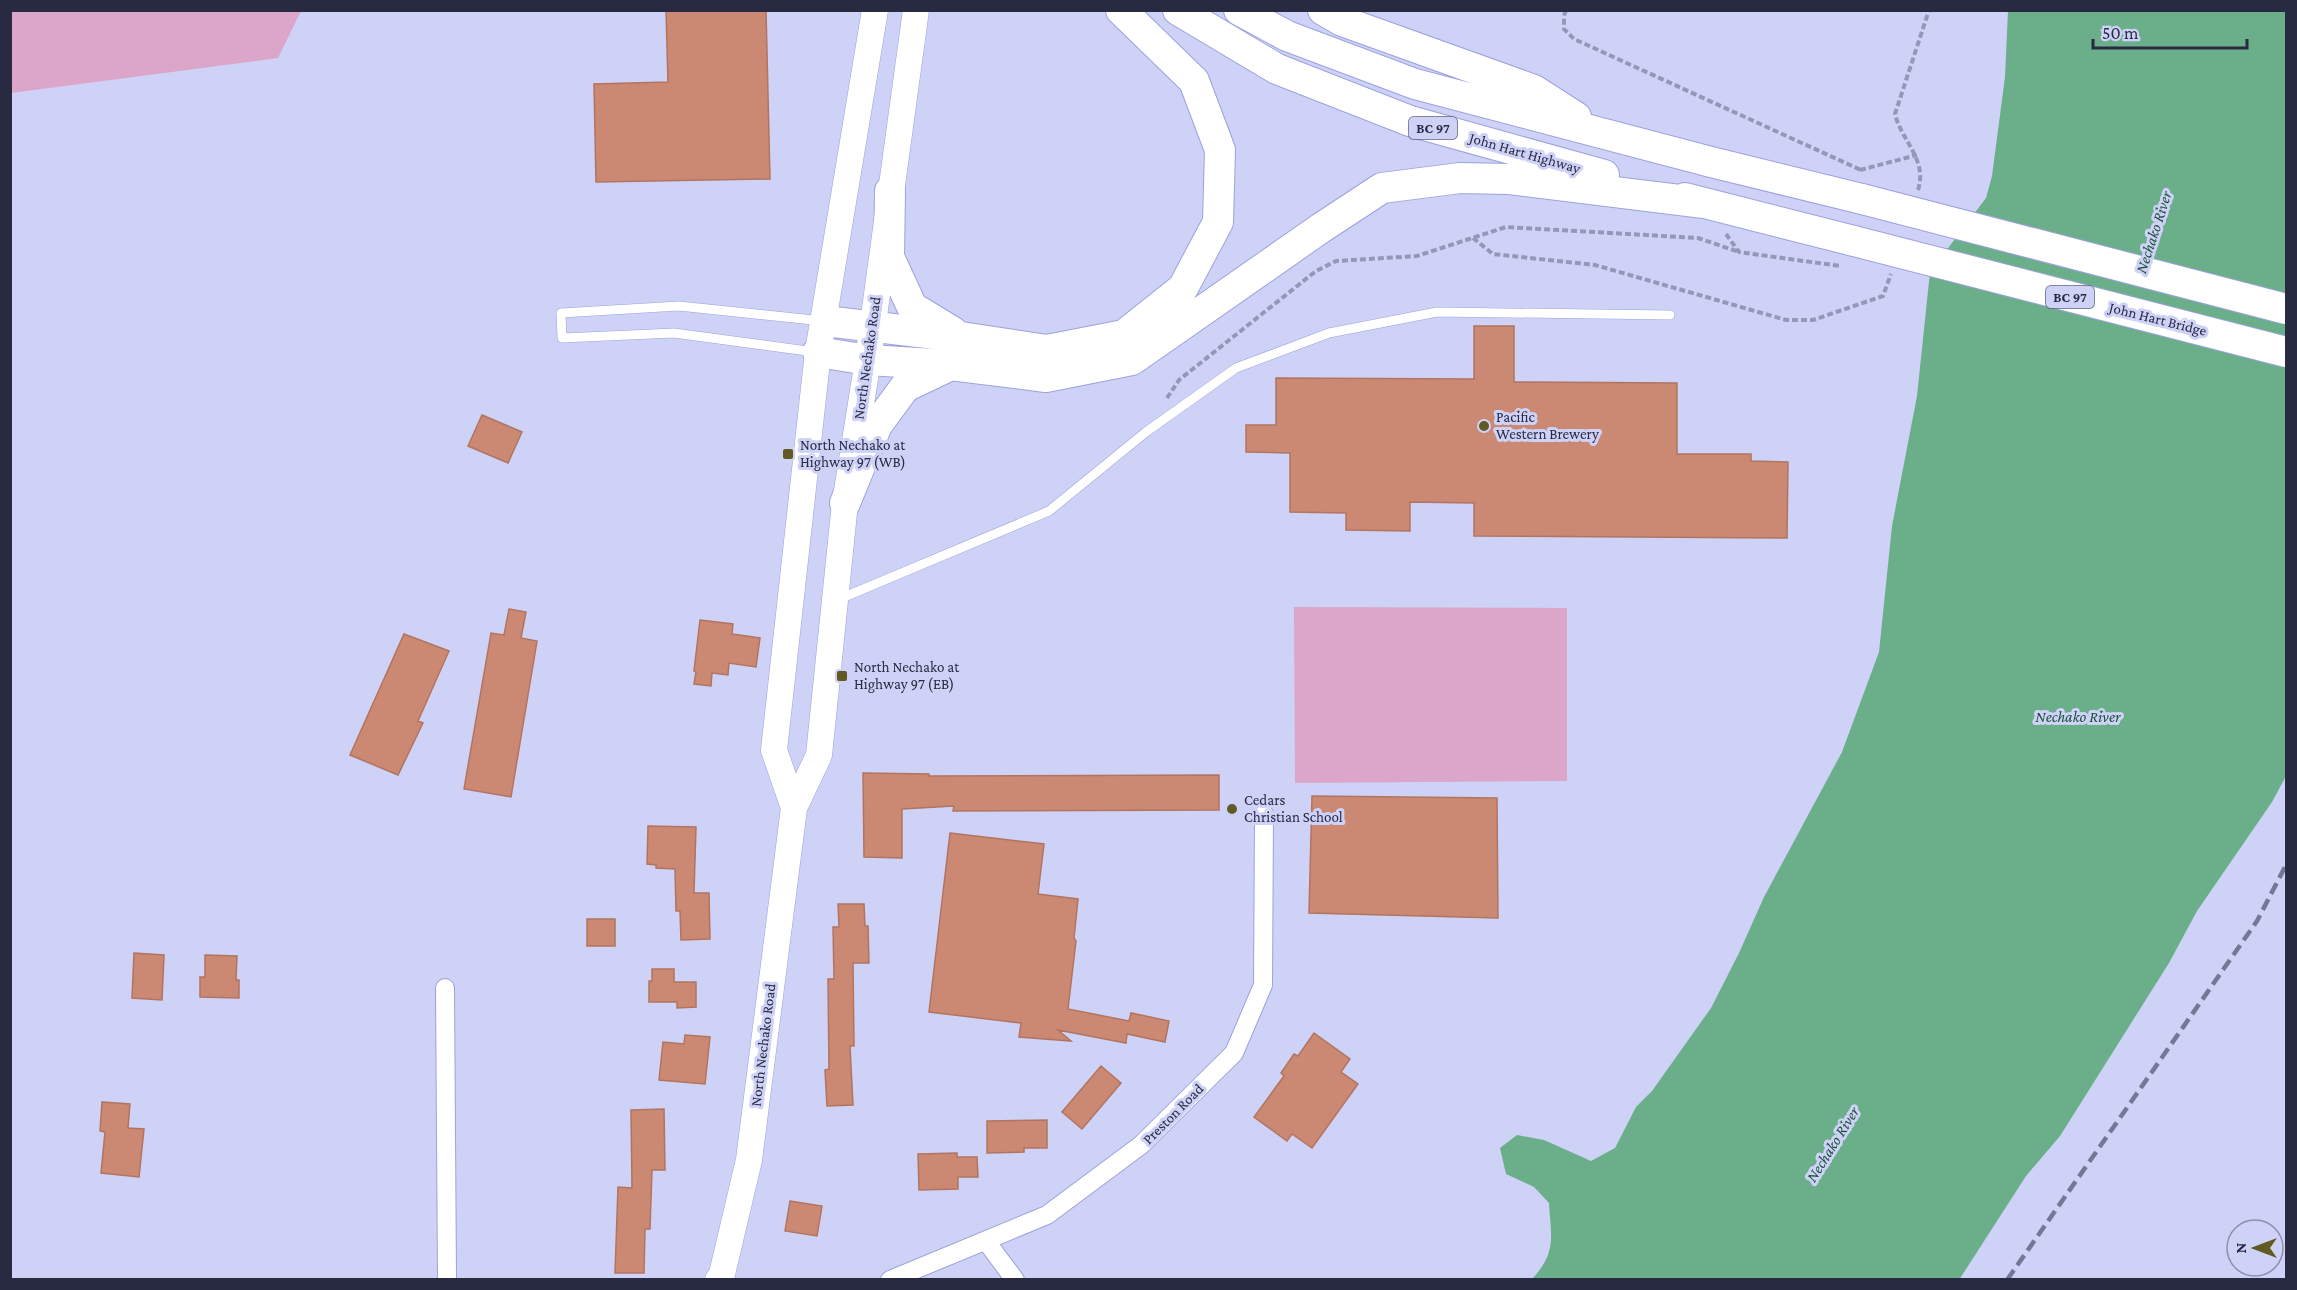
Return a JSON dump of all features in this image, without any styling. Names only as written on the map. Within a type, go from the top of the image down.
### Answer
[{"type":"highway","points":[[825,321],[1047,350],[1124,335],[1182,288],[1218,222],[1220,150],[1194,81],[1120,10]]},
{"type":"highway","name":"John Hart Highway","points":[[1178,10],[1276,69],[1410,121],[1704,203],[1852,254]]},
{"type":"highway","name":"BC 97","points":[[1239,10],[1287,36],[1415,84],[2286,309]]},
{"type":"highway","points":[[1323,10],[1342,21],[1534,90],[1599,132]]},
{"type":"highway","points":[[818,352],[868,360],[950,365],[1046,377],[1132,360],[1382,188],[1460,178],[1509,179],[1704,203]]},
{"type":"highway","points":[[890,191],[889,257],[912,307],[961,337]]},
{"type":"highway","name":"John Hart Bridge","points":[[1852,254],[2286,352]]},
{"type":"highway","points":[[845,503],[877,425],[905,387],[950,365]]},
{"type":"main road","name":"North Nechako Road","points":[[794,807],[774,750],[818,352],[825,321],[875,10]]},
{"type":"main road","name":"North Nechako Road","points":[[718,1280],[722,1274],[749,1160],[794,807],[819,755],[845,503],[868,360],[916,10]]},
{"type":"street","name":"Preston Road","points":[[890,1280],[1047,1215],[1141,1145],[1234,1053],[1263,985],[1264,814]]},
{"type":"street","points":[[445,988],[447,1280]]},
{"type":"street","points":[[986,1241],[1015,1280]]},
{"type":"lane","points":[[818,352],[674,333],[562,338],[561,313],[679,306],[825,321]]},
{"type":"lane","points":[[835,601],[1049,511],[1146,432],[1236,368],[1329,333],[1437,312],[1670,315]]},
{"type":"path","points":[[1566,10],[1564,29],[1574,39],[1861,170],[1917,155]]},
{"type":"path","points":[[1917,195],[1920,184],[1917,155],[1898,125],[1895,114],[1929,10]]},
{"type":"path","points":[[1704,203],[1739,252]]},
{"type":"path","points":[[1146,432],[1179,380],[1317,271],[1336,261],[1417,256],[1506,227],[1698,238],[1739,252],[1852,254]]},
{"type":"path","points":[[1473,238],[1493,254],[1595,265],[1786,320],[1813,320],[1883,296],[1891,273]]},
{"type":"shaded area","points":[[10,11],[301,11],[278,58],[11,93]]},
{"type":"shaded area","points":[[1294,607],[1567,608],[1567,781],[1295,783]]},
{"type":"water","name":"Nechako River","points":[[2008,11],[2286,11],[2286,776],[2272,802],[2197,911],[2169,963],[2060,1136],[2026,1176],[1959,1280],[1532,1279],[1545,1261],[1551,1244],[1549,1203],[1534,1187],[1506,1174],[1500,1148],[1517,1135],[1544,1140],[1591,1161],[1615,1148],[1636,1107],[1652,1091],[1711,1008],[1764,897],[1842,752],[1879,652],[1892,526],[1917,396],[1930,272],[1986,198],[1992,176],[2005,77]]},
{"type":"building","points":[[666,10],[766,10],[770,179],[596,182],[594,84],[668,82]]},
{"type":"building","name":"Pacific Western Brewery","points":[[1474,326],[1514,326],[1514,382],[1677,383],[1677,454],[1751,454],[1751,461],[1788,462],[1787,538],[1474,536],[1474,503],[1410,502],[1410,531],[1346,530],[1346,513],[1290,512],[1290,453],[1246,452],[1246,425],[1276,425],[1276,378],[1474,379]]},
{"type":"building","points":[[482,415],[522,432],[508,463],[468,446]]},
{"type":"building","points":[[509,609],[526,612],[521,638],[537,641],[511,797],[464,789],[491,633],[504,635]]},
{"type":"building","points":[[700,620],[733,624],[732,634],[760,638],[756,667],[729,663],[728,675],[712,673],[711,686],[694,684]]},
{"type":"building","points":[[404,634],[449,651],[418,721],[423,723],[398,775],[350,755]]},
{"type":"building","points":[[863,773],[929,774],[929,776],[1219,775],[1219,810],[953,811],[954,806],[902,809],[902,858],[864,857]]},
{"type":"building","points":[[1312,796],[1497,798],[1498,918],[1309,913]]},
{"type":"building","points":[[648,826],[696,827],[694,893],[709,893],[710,939],[681,940],[680,911],[676,911],[675,869],[656,868],[656,865],[647,864]]},
{"type":"building","points":[[950,833],[1044,844],[1038,894],[1078,899],[1074,938],[1076,941],[1068,1009],[1129,1021],[1131,1013],[1169,1021],[1165,1042],[1127,1034],[1126,1043],[1058,1030],[1071,1041],[1019,1037],[1021,1023],[929,1012]]},
{"type":"building","points":[[838,904],[864,904],[865,926],[868,926],[869,963],[853,963],[854,1046],[850,1046],[853,1105],[827,1106],[825,1070],[829,1069],[828,979],[834,979],[833,927],[839,927]]},
{"type":"building","points":[[587,919],[615,919],[615,946],[587,946]]},
{"type":"building","points":[[134,953],[164,955],[162,1000],[132,998]]},
{"type":"building","points":[[205,955],[237,956],[236,980],[239,980],[239,998],[200,997],[200,977],[205,977]]},
{"type":"building","points":[[652,969],[674,969],[674,982],[696,982],[696,1007],[677,1008],[677,1002],[649,1002],[649,981],[652,981]]},
{"type":"building","points":[[1314,1033],[1350,1059],[1341,1072],[1358,1084],[1312,1148],[1292,1134],[1287,1141],[1254,1117],[1284,1076],[1281,1073],[1294,1054],[1298,1056]]},
{"type":"building","points":[[685,1035],[710,1037],[705,1084],[659,1080],[663,1042],[684,1044]]},
{"type":"building","points":[[1101,1066],[1121,1083],[1082,1129],[1062,1112]]},
{"type":"building","points":[[102,1102],[130,1104],[128,1128],[144,1129],[139,1177],[101,1173],[105,1132],[100,1131]]},
{"type":"building","points":[[664,1109],[665,1170],[652,1170],[650,1229],[645,1229],[644,1273],[615,1273],[618,1187],[632,1188],[631,1110]]},
{"type":"building","points":[[1047,1120],[1047,1148],[1024,1148],[1024,1152],[987,1153],[987,1121]]},
{"type":"building","points":[[957,1153],[957,1157],[977,1157],[978,1177],[958,1177],[958,1189],[919,1190],[918,1154]]},
{"type":"building","points":[[790,1201],[822,1206],[817,1236],[785,1231]]},
{"type":"railway","points":[[2007,1280],[2257,921],[2286,865]]},
{"type":"place","name":"Pacific Western Brewery","points":[[1484,426]]},
{"type":"place","name":"North Nechako at Highway 97 (WB)","points":[[788,454]]},
{"type":"place","name":"North Nechako at Highway 97 (EB)","points":[[842,676]]},
{"type":"place","name":"Cedars Christian School","points":[[1232,809]]}]
